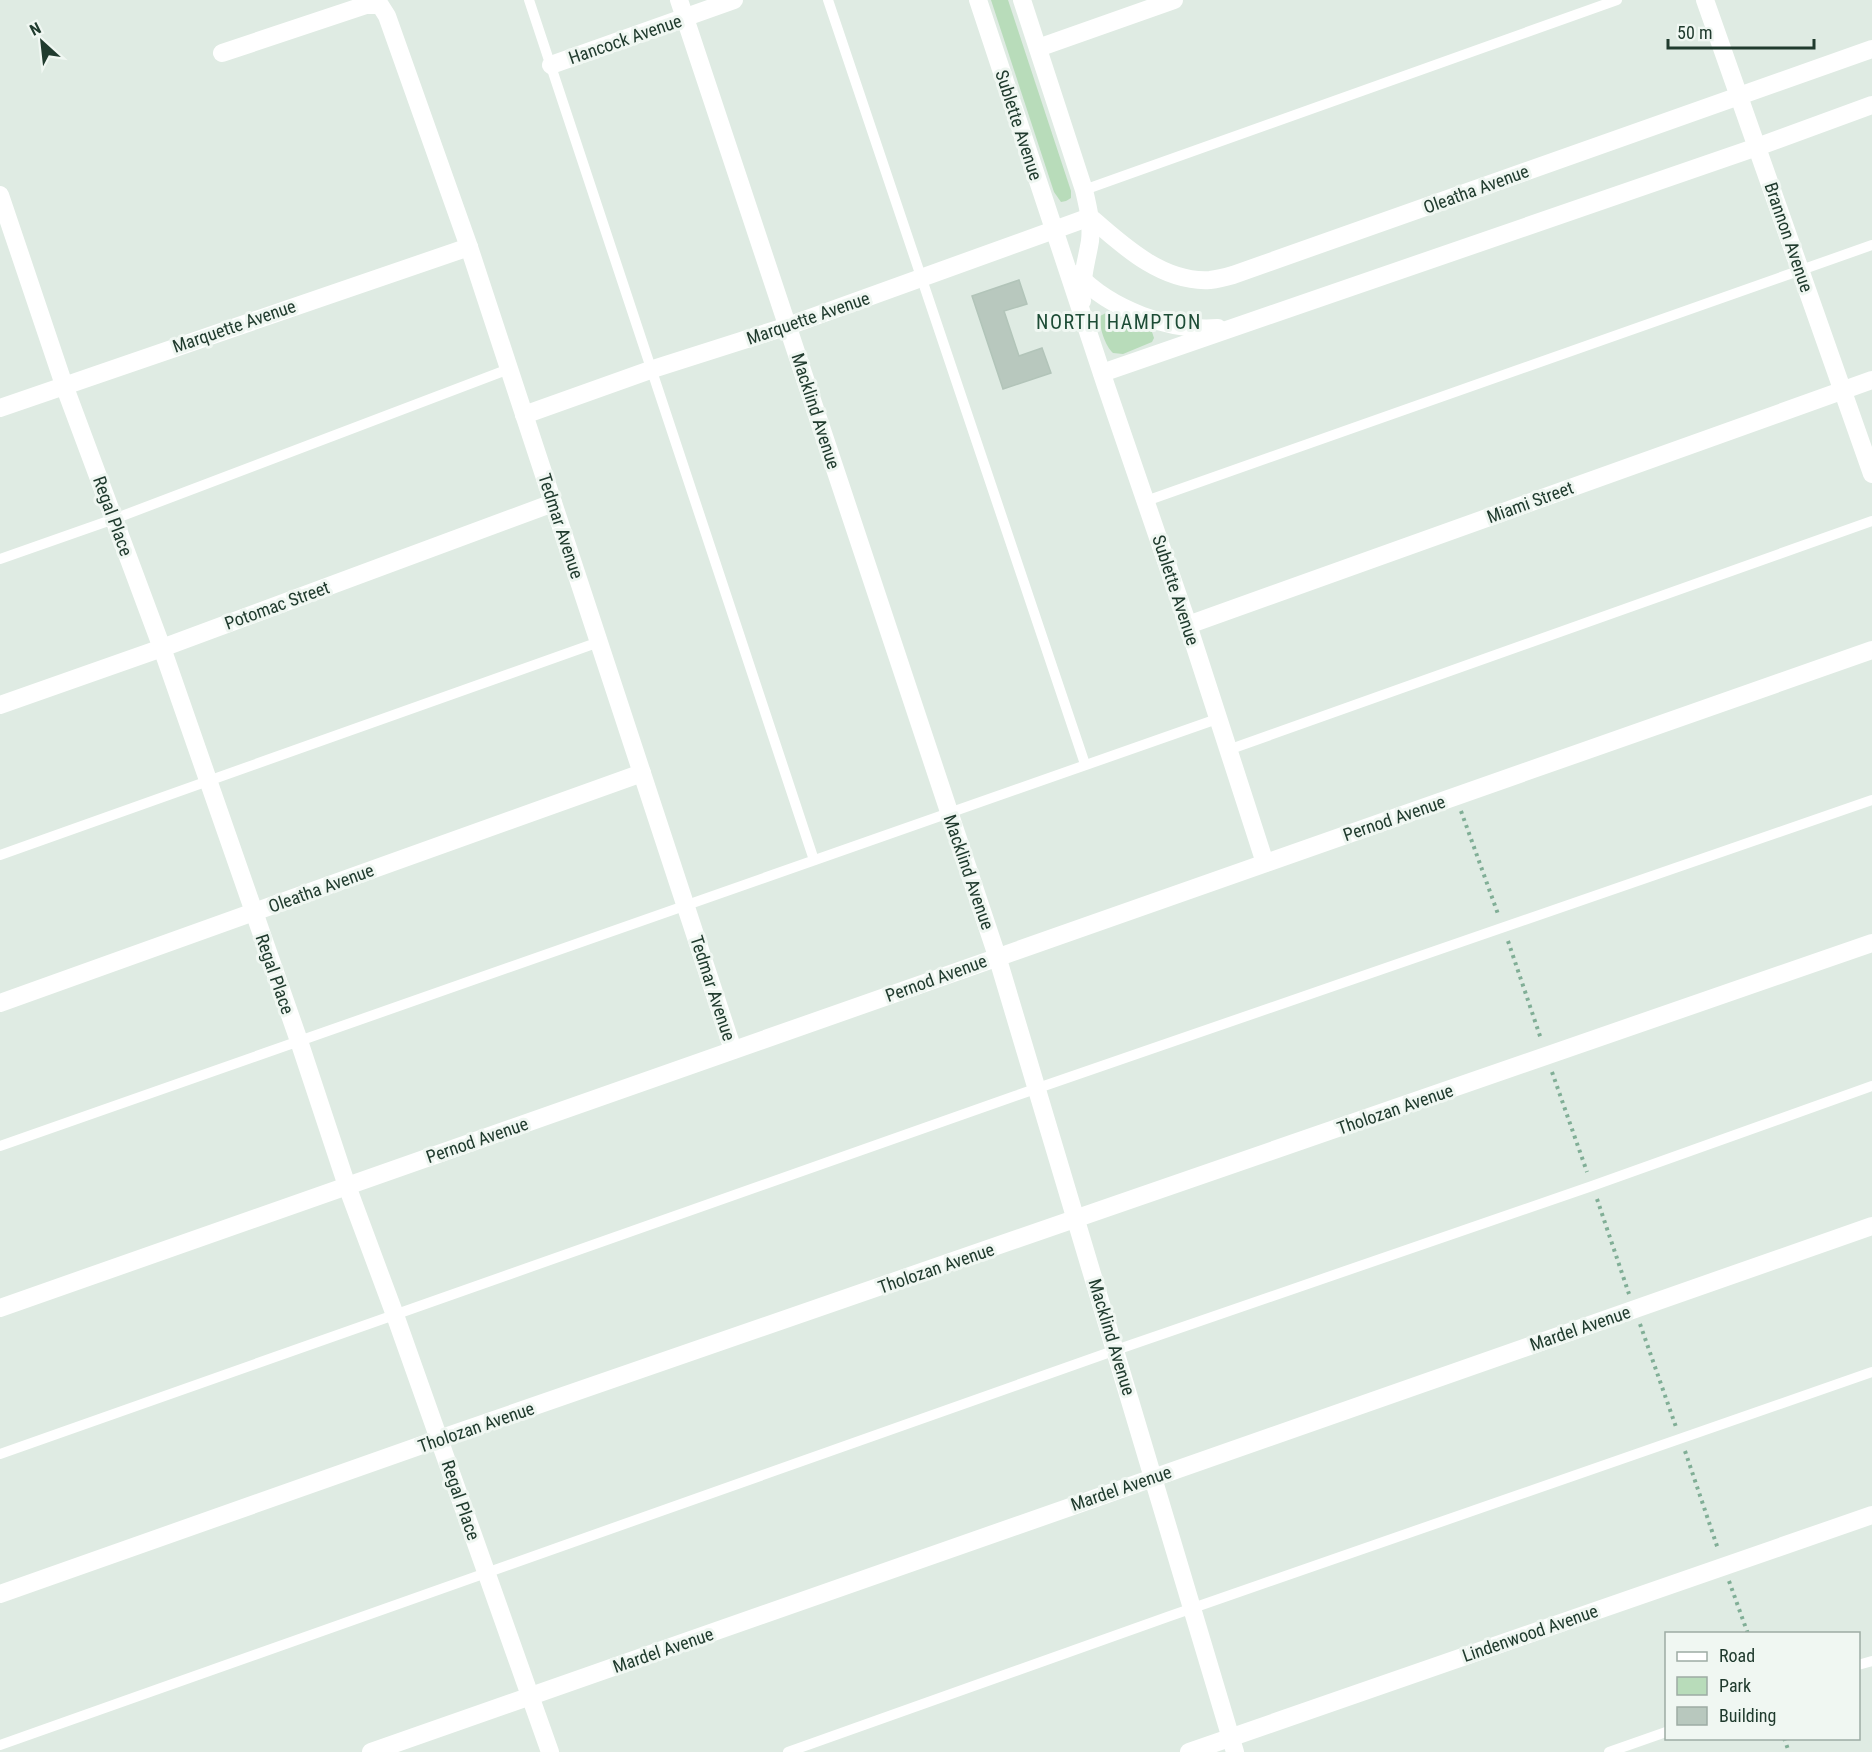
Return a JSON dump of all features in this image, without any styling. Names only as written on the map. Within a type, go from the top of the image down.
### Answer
[{"type":"street","name":"Macklind Avenue","points":[[679,0],[997,956],[1233,1745]]},
{"type":"street","name":"Hancock Avenue","points":[[551,65],[734,0]]},
{"type":"street","name":"Sublette Avenue","points":[[978,0],[1188,625],[1265,863]]},
{"type":"street","name":"Sublette Avenue","points":[[1022,0],[1084,190],[1090,217],[1090,238],[1081,295],[1083,318]]},
{"type":"street","points":[[1038,48],[1174,0]]},
{"type":"street","name":"Brannon Avenue","points":[[1705,0],[1872,474]]},
{"type":"street","name":"Tedmar Avenue","points":[[222,53],[366,5],[380,5],[387,16],[469,247],[733,1050]]},
{"type":"street","name":"Oleatha Avenue","points":[[1090,217],[1122,246],[1165,271],[1189,278],[1210,280],[1245,272],[1872,49]]},
{"type":"street","points":[[1102,373],[1757,147],[1872,105]]},
{"type":"street","name":"Regal Place","points":[[0,195],[64,385],[162,648],[299,1041],[346,1186],[440,1439],[550,1752]]},
{"type":"street","name":"Marquette Avenue","points":[[524,415],[653,369],[788,326],[1090,217]]},
{"type":"street","name":"Marquette Avenue","points":[[0,408],[469,247]]},
{"type":"street","points":[[1062,254],[1083,280],[1106,298],[1129,311],[1188,328],[1210,328],[1247,323]]},
{"type":"street","name":"Miami Street","points":[[1188,625],[1872,380]]},
{"type":"street","name":"Potomac Street","points":[[0,705],[162,648],[553,503]]},
{"type":"street","name":"Pernod Avenue","points":[[0,1308],[1872,650]]},
{"type":"street","name":"Oleatha Avenue","points":[[0,1003],[642,773]]},
{"type":"street","name":"Tholozan Avenue","points":[[0,1594],[440,1439],[1872,943]]},
{"type":"street","name":"Mardel Avenue","points":[[371,1752],[1872,1226]]},
{"type":"street","name":"Lindenwood Avenue","points":[[1189,1752],[1233,1745],[1872,1515]]},
{"type":"lane","points":[[529,0],[814,860]]},
{"type":"lane","points":[[828,0],[1085,764]]},
{"type":"lane","points":[[1084,190],[1617,0]]},
{"type":"lane","points":[[1146,501],[1872,245]]},
{"type":"lane","points":[[0,559],[114,519],[509,369]]},
{"type":"lane","points":[[1228,750],[1872,521]]},
{"type":"lane","points":[[0,855],[599,642]]},
{"type":"lane","points":[[0,1146],[1217,719]]},
{"type":"lane","points":[[0,1454],[1038,1088],[1872,800]]},
{"type":"lane","points":[[0,1745],[1116,1350],[1592,1186],[1872,1086]]},
{"type":"lane","points":[[788,1752],[1192,1608],[1872,1372]]},
{"type":"lane","points":[[1609,1752],[1665,1732]]},
{"type":"path","points":[[1728,1578],[1747,1632]]},
{"type":"green space","points":[[991,0],[1008,0],[1071,191],[1071,198],[1066,201],[1061,202],[1054,192]]},
{"type":"green space","points":[[1106,313],[1152,332],[1154,338],[1152,342],[1123,354],[1113,353],[1105,341],[1100,325],[1100,316]]},
{"type":"building","points":[[1019,280],[1027,304],[1004,311],[1019,356],[1042,348],[1051,373],[1003,389],[972,296]]},
{"type":"district","name":"NORTH HAMPTON","points":[[1119,322]]}]
